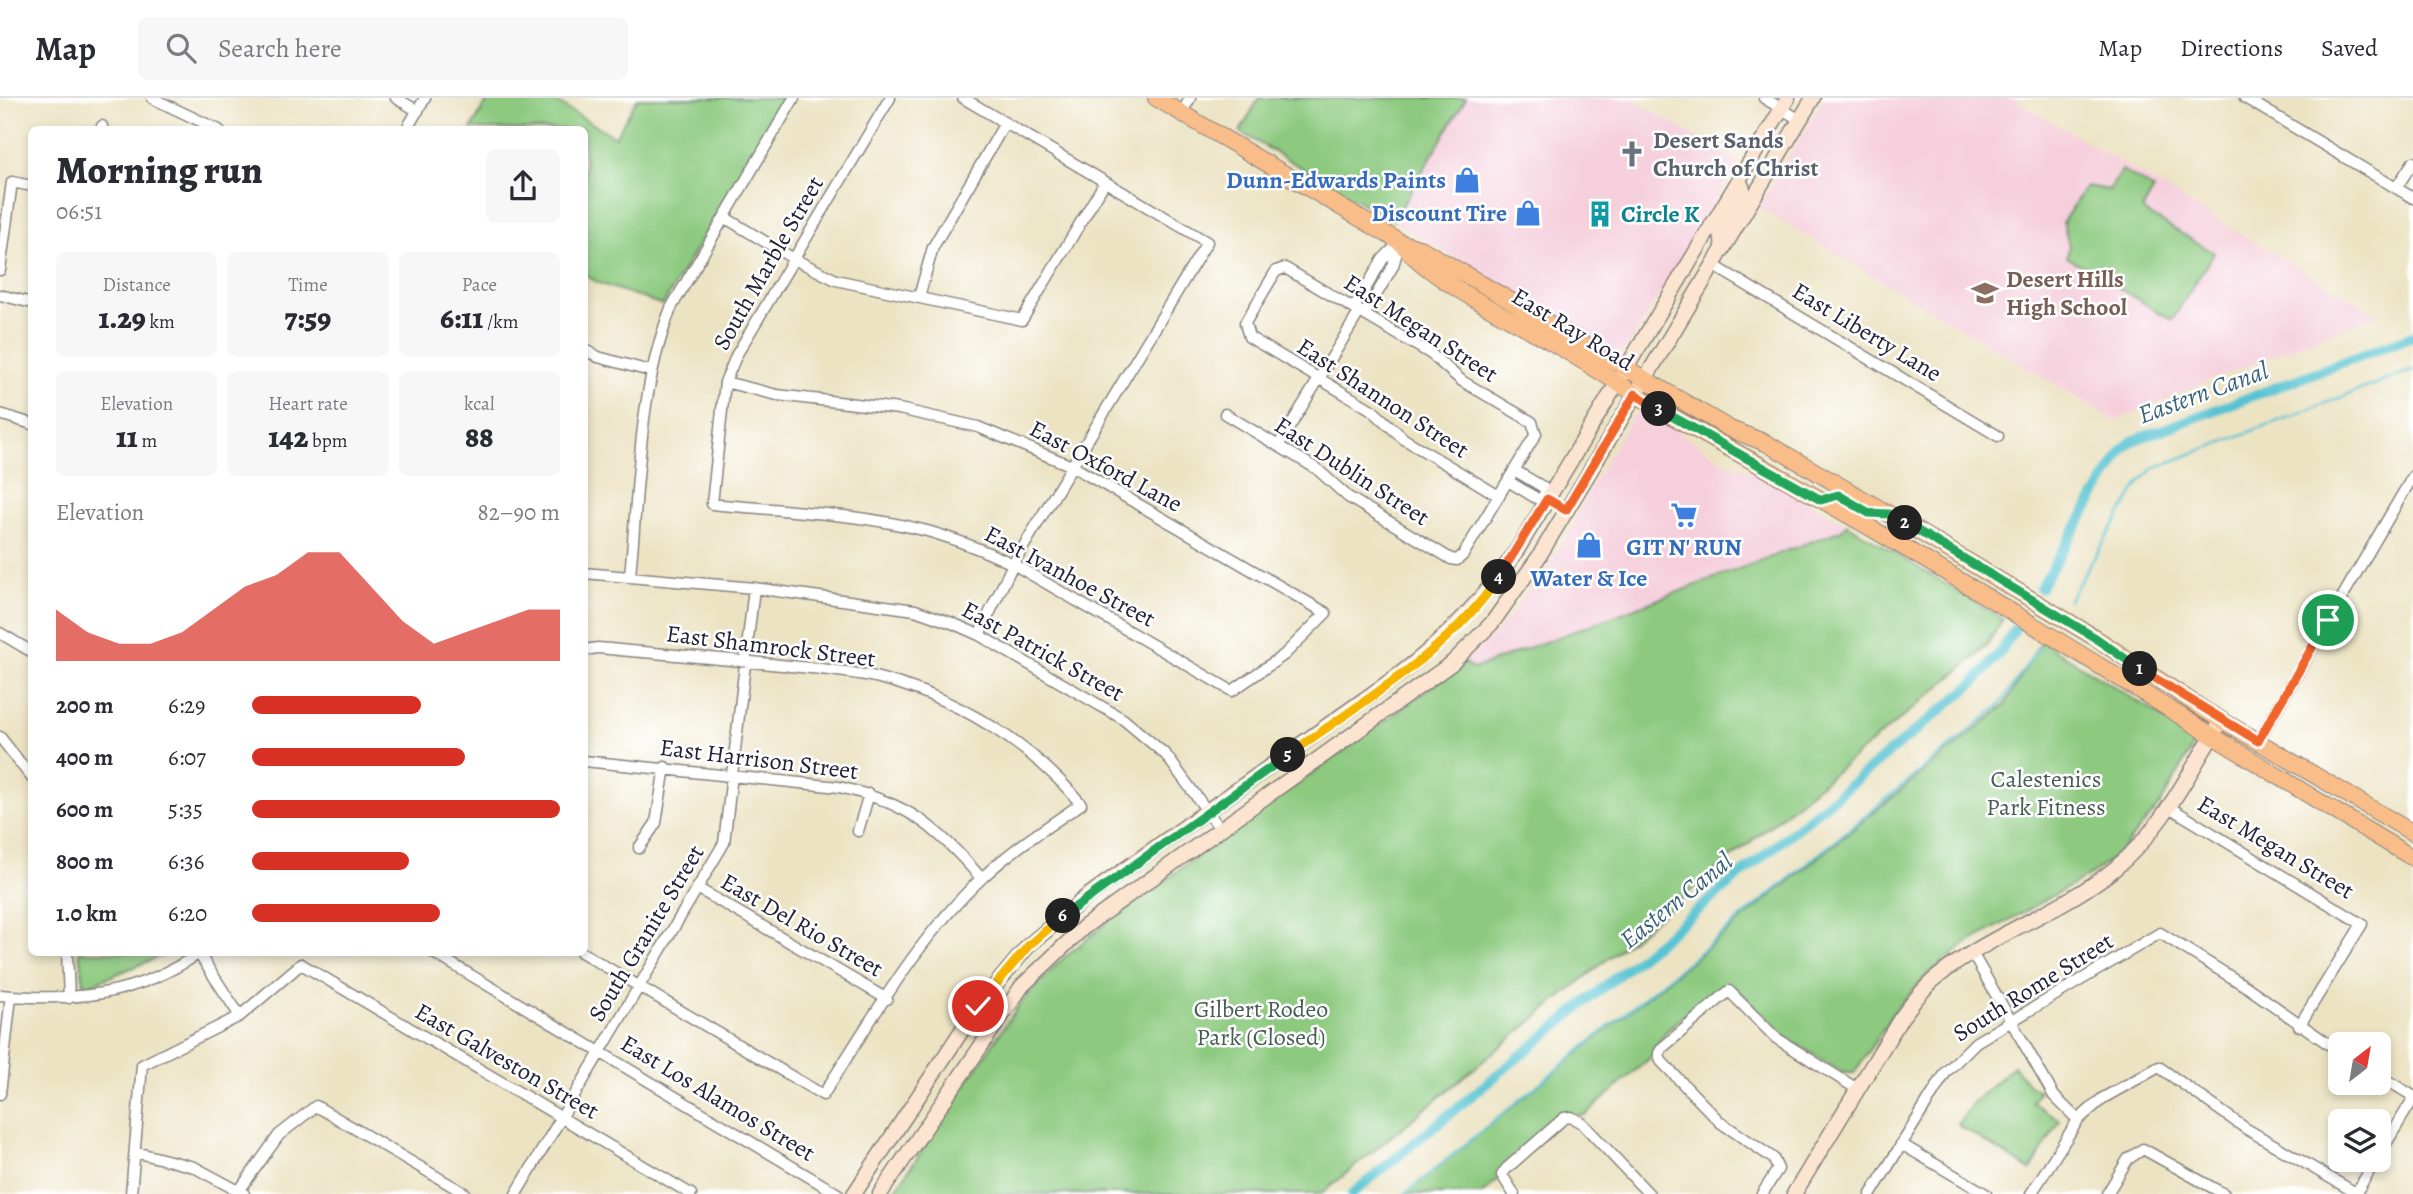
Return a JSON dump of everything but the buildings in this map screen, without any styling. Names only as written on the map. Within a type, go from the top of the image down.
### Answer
[{"type":"main road","name":"East Ray Road","points":[[1156,98],[1400,242],[1422,249],[1623,375],[1644,379],[1730,429],[1766,443],[1889,514],[2094,637],[2222,720],[2413,833]]},
{"type":"main road","points":[[880,1194],[1022,986],[1084,928],[1408,696],[1452,663],[1492,623],[1511,599],[1566,510],[1813,98]]},
{"type":"main road","points":[[854,1194],[978,1006],[1011,964],[1086,897],[1209,813],[1394,679],[1438,645],[1481,601],[1623,375],[1785,103]]},
{"type":"main road","points":[[1723,248],[1721,233],[1743,189],[1739,180]]},
{"type":"main road","name":"East Ray Road","points":[[1623,375],[1635,394],[2032,624],[2211,737],[2413,858]]},
{"type":"main road","points":[[1821,500],[1838,495],[1869,513],[1889,514]]},
{"type":"main road","points":[[1547,499],[1566,510]]},
{"type":"main road","points":[[1394,679],[1408,696]]},
{"type":"main road","points":[[1794,1194],[1901,1018],[1934,979],[1972,953],[2105,876],[2142,842],[2169,807],[2222,720]]},
{"type":"main road","points":[[2353,823],[2371,822],[2413,843]]},
{"type":"street","points":[[152,98],[211,126]]},
{"type":"street","points":[[396,98],[418,111]]},
{"type":"street","points":[[409,126],[425,98]]},
{"type":"street","points":[[630,575],[650,371],[671,308],[794,98]]},
{"type":"street","name":"South Marble Street","points":[[712,503],[725,382],[737,354],[890,98]]},
{"type":"street","points":[[963,98],[1207,242],[1013,564],[979,635]]},
{"type":"street","points":[[1182,113],[1190,98]]},
{"type":"street","points":[[1764,98],[1785,103],[1801,120]]},
{"type":"street","points":[[2245,98],[2413,198]]},
{"type":"street","points":[[919,297],[933,247],[1005,123]]},
{"type":"street","points":[[2396,188],[2413,162]]},
{"type":"street","points":[[0,270],[12,182],[28,186]]},
{"type":"street","points":[[724,217],[793,259],[836,279],[1022,320],[1105,182]]},
{"type":"street","points":[[1278,446],[1359,311],[1393,266],[1400,242]]},
{"type":"street","name":"East Liberty Lane","points":[[1713,265],[1998,436]]},
{"type":"street","name":"East Megan Street","points":[[1246,332],[1245,323],[1276,271],[1289,269],[1431,354],[1462,381],[1535,427],[1536,434],[1514,470]]},
{"type":"street","points":[[0,295],[28,302]]},
{"type":"street","name":"East Shannon Street","points":[[1246,332],[1372,411],[1404,439],[1499,496]]},
{"type":"street","points":[[588,351],[598,357],[650,371]]},
{"type":"street","name":"East Oxford Lane","points":[[725,382],[777,395],[899,409],[978,427],[1072,466],[1326,613],[1284,655],[1232,691]]},
{"type":"street","points":[[0,414],[28,423]]},
{"type":"street","name":"East Dublin Street","points":[[1225,414],[1317,469],[1348,496],[1451,559],[1458,560],[1499,496]]},
{"type":"street","points":[[1499,496],[1514,470],[1543,487],[1547,499],[1536,498],[1508,481]]},
{"type":"street","points":[[2258,741],[2413,476]]},
{"type":"street","name":"East Ivanhoe Street","points":[[712,503],[873,520],[927,531],[1013,564],[1232,691]]},
{"type":"street","name":"East Patrick Street","points":[[588,573],[754,588],[915,610],[979,635],[1123,719],[1166,755],[1221,830]]},
{"type":"street","name":"South Granite Street","points":[[516,1194],[724,843],[754,588]]},
{"type":"street","points":[[0,633],[28,650]]},
{"type":"street","name":"East Shamrock Street","points":[[588,649],[598,648],[745,661],[855,674],[929,695],[958,708],[1030,752],[1056,774],[1081,804],[1026,841],[981,878]]},
{"type":"street","points":[[0,737],[28,773]]},
{"type":"street","name":"East Harrison Street","points":[[588,761],[665,767],[839,787],[869,794],[909,811],[934,827],[981,878]]},
{"type":"street","points":[[639,848],[656,822],[665,767]]},
{"type":"street","points":[[858,831],[869,794]]},
{"type":"street","name":"East Megan Street","points":[[2169,807],[2362,924],[2299,1026]]},
{"type":"street","points":[[588,956],[822,1095],[933,934],[981,878]]},
{"type":"street","name":"East Del Rio Street","points":[[697,888],[887,999]]},
{"type":"street","name":"South Rome Street","points":[[1871,1194],[1946,1072],[1958,1058],[1976,1042],[2160,933],[2247,987],[2299,1026]]},
{"type":"street","points":[[1972,953],[2054,1096],[2078,1120]]},
{"type":"street","points":[[67,956],[69,998]]},
{"type":"street","points":[[0,1094],[6,996],[69,998],[106,995],[137,985],[194,956]]},
{"type":"street","points":[[131,1194],[142,1065],[240,1016],[202,956]]},
{"type":"street","name":"East Los Alamos Street","points":[[439,956],[838,1194]]},
{"type":"street","name":"East Galveston Street","points":[[240,1016],[301,964],[691,1194]]},
{"type":"street","points":[[1762,1194],[1778,1169],[1773,1158],[1720,1122],[1661,1061],[1658,1053],[1720,996],[1729,991],[1776,1038],[1857,1089]]},
{"type":"street","points":[[2299,1026],[2328,1044]]},
{"type":"street","points":[[2031,1194],[2078,1120],[2104,1098],[2159,1067],[2245,1128],[2356,1193],[2369,1172]]},
{"type":"street","points":[[2391,1083],[2413,1097],[2391,1134]]},
{"type":"street","points":[[135,1152],[194,1167],[242,1193],[279,1135],[316,1106],[466,1194]]},
{"type":"street","points":[[1514,1194],[1502,1175],[1564,1118],[1571,1116],[1582,1124],[1649,1194]]},
{"type":"street","points":[[1901,1144],[1986,1194]]},
{"type":"street","points":[[2107,1194],[2128,1159],[2143,1149],[2224,1194]]},
{"type":"shaded area","points":[[1466,98],[1630,98],[1739,162],[1626,350],[1613,352],[1393,221]]},
{"type":"shaded area","points":[[1824,98],[2012,98],[2378,315],[2213,379],[2116,421],[1758,207]]},
{"type":"shaded area","points":[[1639,412],[1650,412],[1725,463],[1756,473],[1847,524],[1842,530],[1473,669],[1465,663],[1502,625],[1562,545],[1572,529],[1583,500],[1632,417]]},
{"type":"green space","points":[[489,98],[549,98],[615,137],[638,98],[785,98],[663,305],[588,277],[588,126],[473,126]]},
{"type":"green space","points":[[1259,98],[1466,98],[1393,221],[1240,132]]},
{"type":"green space","points":[[2122,170],[2154,189],[2142,210],[2214,253],[2172,320],[2067,257],[2069,246],[2063,222],[2086,186],[2109,190]]},
{"type":"green space","name":"Gilbert Rodeo Park (Closed)","points":[[1847,524],[2003,619],[1987,644],[1967,664],[1321,1194],[893,1194],[1018,1006],[1059,962],[1111,919],[1465,663],[1473,669],[1842,530]]},
{"type":"green space","name":"Calestenics Park Fitness","points":[[2041,641],[2191,735],[2195,743],[2161,803],[2122,850],[2094,873],[1966,944],[1927,975],[1896,1009],[1854,1073],[1844,1073],[1788,1039],[1737,989],[1720,987],[1680,1018],[1662,1036],[1652,1056],[1585,1115],[1564,1118],[1482,1194],[1405,1194],[2004,706]]},
{"type":"green space","points":[[80,956],[161,956],[84,987]]},
{"type":"green space","points":[[2013,1066],[2027,1083],[2039,1091],[2032,1102],[2060,1120],[2031,1170],[1958,1125],[1972,1104]]},
{"type":"waterway","name":"Eastern Canal","points":[[2040,588],[2123,449],[2132,441],[2413,336]]},
{"type":"waterway","points":[[2068,601],[2140,482],[2154,468],[2413,370]]},
{"type":"waterway","name":"Eastern Canal","points":[[1352,1194],[1974,683],[2002,650],[2015,629]]},
{"type":"waterway","points":[[1405,1194],[1999,706],[2039,647]]},
{"type":"place","name":"Desert Sands Church of Christ","points":[[1632,154]]},
{"type":"place","name":"Dunn-Edwards Paints","points":[[1467,180]]},
{"type":"place","name":"Discount Tire","points":[[1528,213]]},
{"type":"place","name":"Circle K","points":[[1600,214]]},
{"type":"place","name":"Desert Hills High School","points":[[1985,293]]},
{"type":"place","name":"GIT N' RUN","points":[[1684,515]]},
{"type":"place","name":"Water & Ice","points":[[1589,545]]},
{"type":"route","points":[[978,1006],[1002,973],[1029,945],[1086,897],[1242,789],[1438,645],[1493,586],[1547,499],[1566,510],[1635,394],[1743,458],[1821,500],[1838,495],[1869,513],[1889,514],[2016,589],[2206,711],[2258,741],[2328,620]]}]
